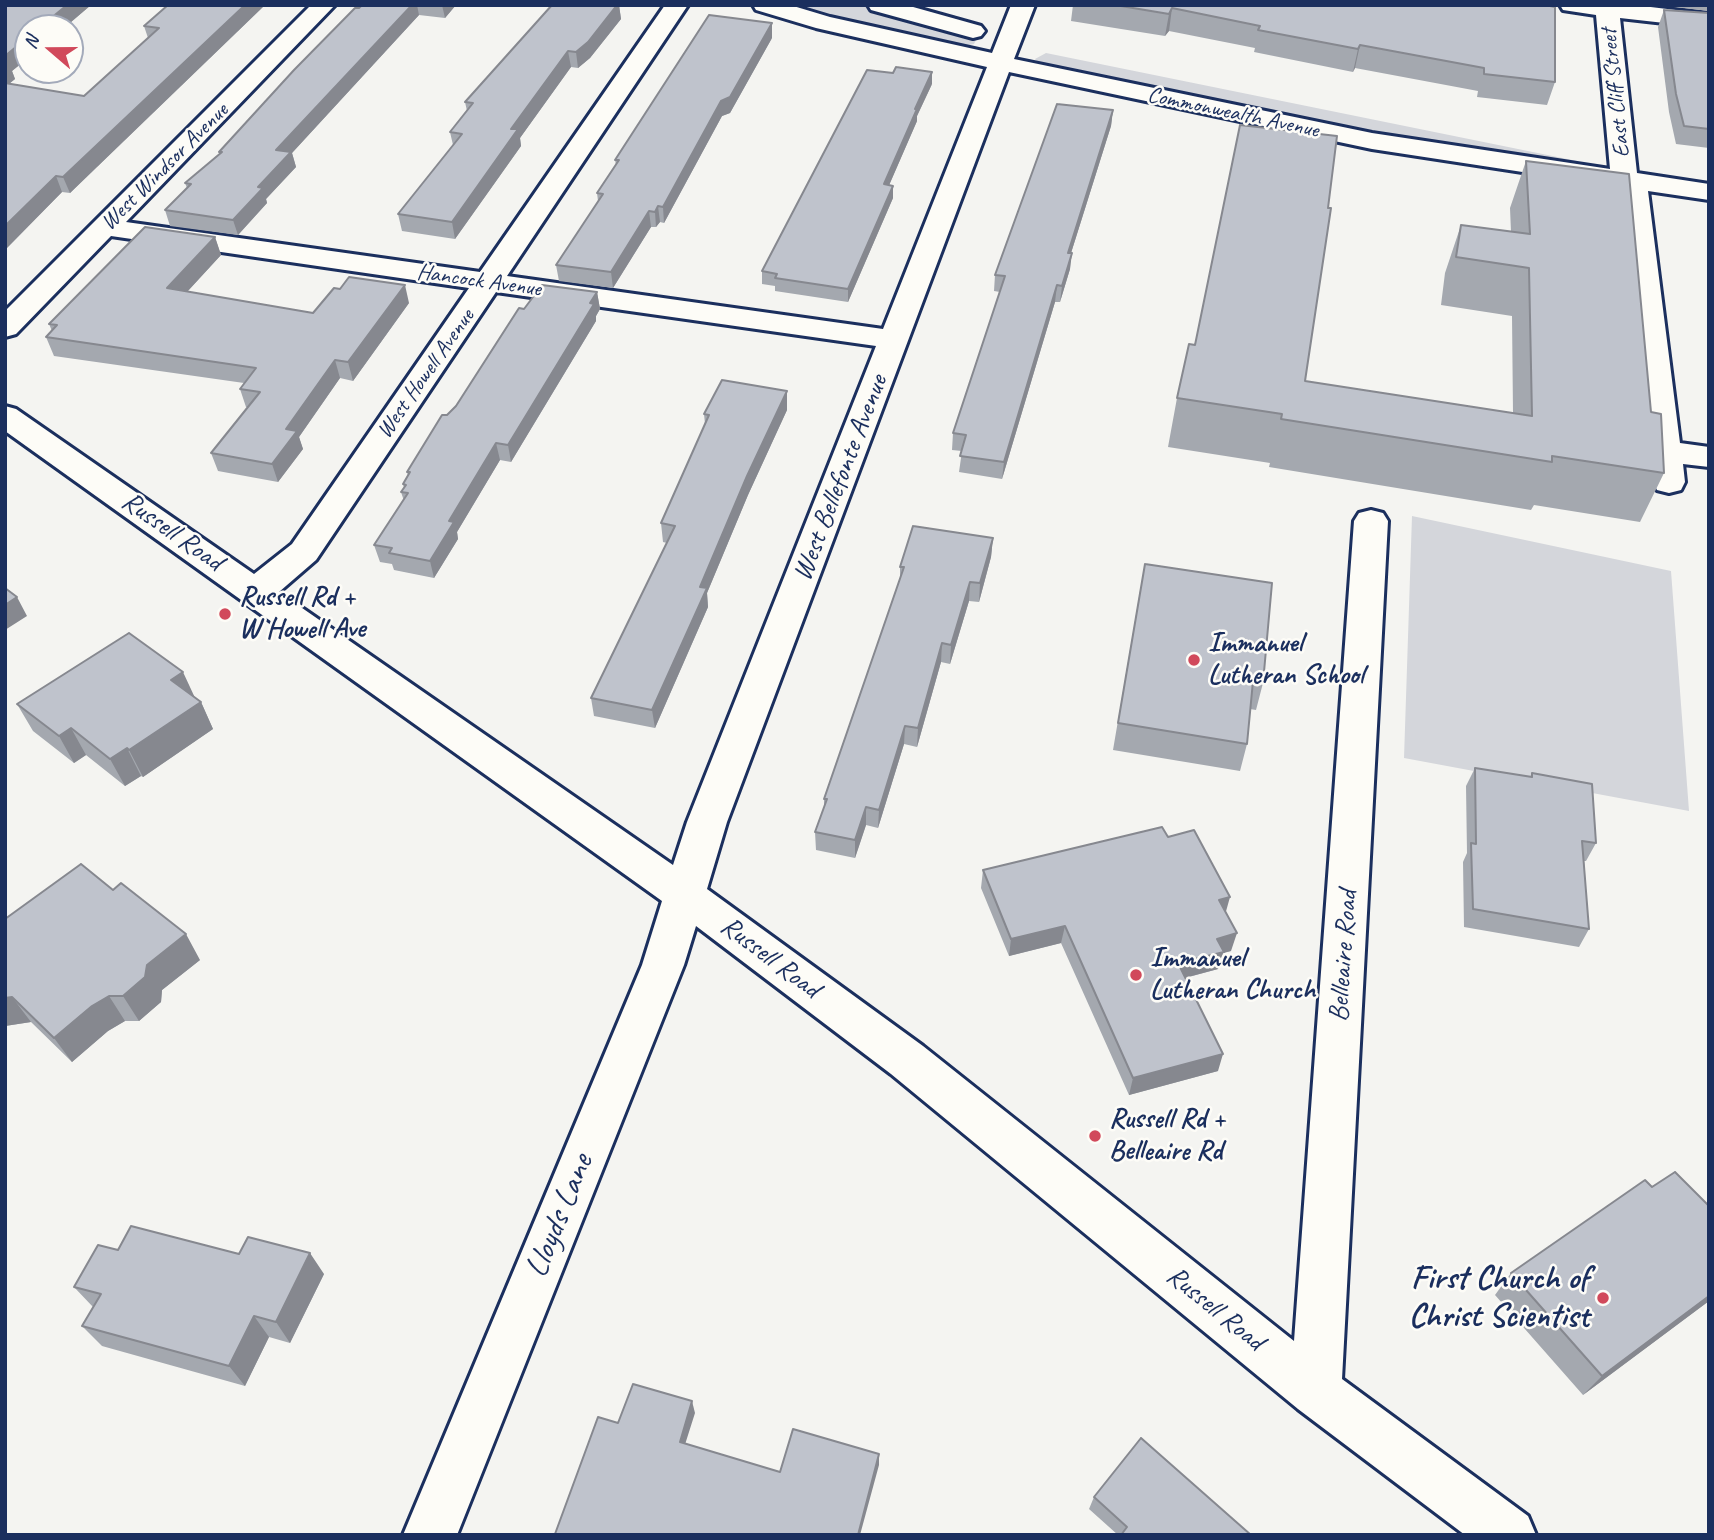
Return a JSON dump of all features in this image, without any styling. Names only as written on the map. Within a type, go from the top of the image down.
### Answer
[{"type":"street","name":"West Windsor Avenue","points":[[5,328],[324,5]]},
{"type":"street","name":"West Howell Avenue","points":[[257,591],[304,552],[677,5]]},
{"type":"street","name":"Commonwealth Avenue","points":[[764,5],[824,23],[1171,77],[1347,111]]},
{"type":"street","name":"Commonwealth Avenue","points":[[878,5],[1006,52],[1183,103],[1372,141],[1623,173],[1709,181]]},
{"type":"street","name":"West Bellefonte Avenue","points":[[686,896],[707,822],[1023,5]]},
{"type":"street","points":[[1571,5],[1607,7],[1709,21]]},
{"type":"street","name":"East Cliff Street","points":[[1607,7],[1623,173],[1634,188],[1669,482]]},
{"type":"street","name":"Commonwealth Avenue","points":[[1386,119],[1709,192]]},
{"type":"street","name":"Hancock Avenue","points":[[105,228],[894,340]]},
{"type":"street","name":"Russell Road","points":[[5,416],[257,591],[686,896],[907,1060],[1316,1391],[1509,1535]]},
{"type":"street","points":[[1666,451],[1709,457]]},
{"type":"street","name":"Belleaire Road","points":[[1316,1391],[1371,521]]},
{"type":"street","name":"Lloyds Lane","points":[[430,1535],[663,965],[686,896]]},
{"type":"shaded area","points":[[781,5],[866,5],[968,32],[975,35],[976,40],[974,44],[961,47]]},
{"type":"shaded area","points":[[1046,53],[1577,161],[1587,166],[1373,135],[1040,66],[1035,59]]},
{"type":"shaded area","points":[[1412,516],[1671,571],[1689,811],[1404,758]]},
{"type":"building","points":[[5,5],[67,5],[56,14],[14,14],[14,49],[5,56]]},
{"type":"building","points":[[168,5],[245,5],[63,177],[56,176],[5,226],[5,83],[84,96],[159,28],[144,26]]},
{"type":"building","points":[[362,5],[412,5],[276,150],[291,152],[258,187],[263,188],[233,220],[165,210],[191,184],[185,183],[222,152],[219,152],[294,70],[355,8]]},
{"type":"building","points":[[552,5],[617,5],[588,42],[576,52],[568,51],[511,129],[518,129],[452,222],[398,214],[462,134],[450,132],[473,103],[465,102]]},
{"type":"building","points":[[1115,5],[1550,5],[1555,7],[1555,82],[1484,74],[1484,68],[1360,45],[1358,49],[1258,30],[1260,26],[1172,8],[1169,14]]},
{"type":"building","points":[[1664,10],[1709,13],[1709,129],[1684,126],[1676,94]]},
{"type":"building","points":[[709,15],[772,23],[730,97],[721,101],[663,207],[658,206],[655,212],[649,211],[611,272],[556,265],[603,194],[597,193],[619,160],[615,160]]},
{"type":"building","points":[[896,67],[932,72],[884,184],[893,186],[848,289],[775,278],[777,274],[762,271],[867,70],[893,73]]},
{"type":"building","points":[[1057,104],[1113,110],[1068,253],[1072,253],[1062,286],[1057,285],[1004,462],[960,456],[966,435],[953,433],[1005,276],[995,275]]},
{"type":"building","points":[[1240,125],[1337,136],[1328,208],[1331,208],[1305,381],[1532,416],[1529,268],[1456,257],[1461,225],[1530,234],[1526,161],[1629,174],[1651,412],[1661,414],[1664,473],[1552,456],[1552,462],[1281,419],[1282,414],[1177,398],[1189,344],[1195,345]]},
{"type":"building","points":[[145,227],[215,237],[167,288],[313,313],[334,288],[340,289],[349,277],[405,285],[348,362],[335,360],[286,429],[297,431],[272,464],[211,453],[260,392],[240,389],[256,368],[46,337],[57,325],[49,324]]},
{"type":"building","points":[[542,285],[597,292],[590,303],[594,304],[508,445],[496,443],[449,521],[454,522],[430,561],[389,553],[392,548],[374,545],[408,493],[401,492],[410,472],[407,472],[442,415],[447,415],[456,406],[519,308],[524,309]]},
{"type":"building","points":[[722,380],[787,391],[700,587],[707,588],[652,710],[591,698],[675,526],[661,523],[709,415],[704,414]]},
{"type":"building","points":[[913,526],[993,538],[980,583],[970,582],[951,645],[942,643],[918,728],[905,726],[879,810],[866,807],[855,840],[815,832],[904,567],[900,567]]},
{"type":"building","name":"Immanuel Lutheran School","points":[[1145,564],[1272,583],[1263,683],[1253,681],[1247,744],[1118,723]]},
{"type":"building","points":[[5,588],[17,597],[5,605]]},
{"type":"building","points":[[129,633],[183,672],[171,680],[201,702],[129,750],[127,748],[110,759],[71,728],[59,736],[17,704]]},
{"type":"building","points":[[1475,768],[1532,777],[1532,773],[1592,784],[1596,843],[1582,841],[1589,929],[1473,909],[1471,843],[1476,844]]},
{"type":"building","name":"Immanuel Lutheran Church","points":[[1162,827],[1168,837],[1194,830],[1230,897],[1219,900],[1237,933],[1217,939],[1224,952],[1178,963],[1223,1054],[1133,1078],[1065,926],[1011,939],[983,870]]},
{"type":"building","points":[[81,864],[113,890],[121,883],[186,934],[147,965],[145,977],[123,996],[109,996],[92,1006],[54,1038],[12,997],[5,998],[5,919]]},
{"type":"building","name":"First Church of Christ Scientist","points":[[1675,1172],[1709,1206],[1709,1296],[1602,1376],[1511,1273],[1645,1180],[1652,1187]]},
{"type":"building","points":[[131,1226],[239,1254],[248,1237],[310,1253],[276,1322],[254,1316],[229,1366],[82,1326],[101,1294],[74,1287],[98,1245],[118,1250]]},
{"type":"building","points":[[633,1384],[692,1401],[680,1442],[780,1472],[793,1429],[879,1454],[858,1535],[555,1534],[598,1417],[618,1423]]},
{"type":"building","points":[[1141,1438],[1251,1535],[1121,1535],[1127,1527],[1094,1497]]},
{"type":"place","name":"Russell Rd + W Howell Ave","points":[[225,614]]},
{"type":"place","name":"Immanuel Lutheran School","points":[[1194,660]]},
{"type":"place","name":"Immanuel Lutheran Church","points":[[1136,975]]},
{"type":"place","name":"Russell Rd + Belleaire Rd","points":[[1095,1136]]},
{"type":"place","name":"First Church of Christ Scientist","points":[[1603,1298]]}]
